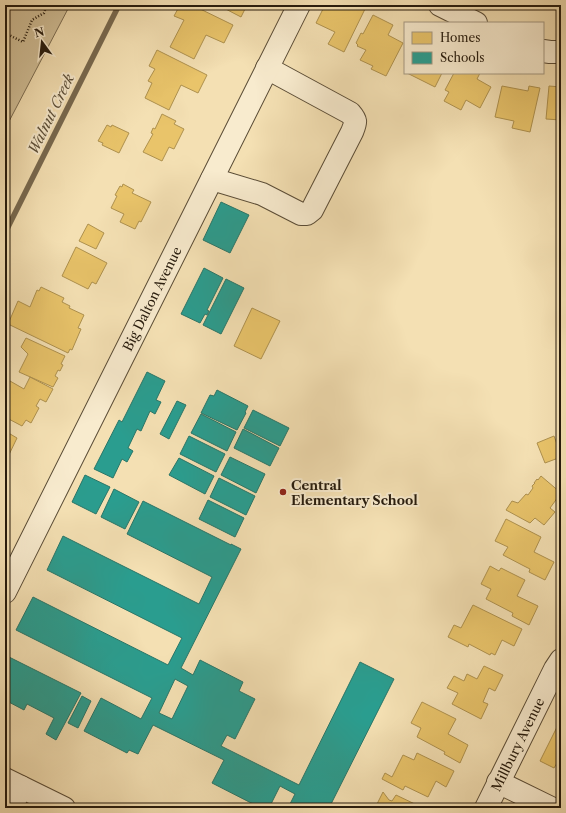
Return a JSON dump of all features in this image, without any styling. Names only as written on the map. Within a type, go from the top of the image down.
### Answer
[{"type":"street","name":"Big Dalton Avenue","points":[[5,592],[299,5]]},
{"type":"street","points":[[440,5],[474,22]]},
{"type":"street","points":[[544,51],[561,52]]},
{"type":"street","points":[[212,179],[262,194],[301,214],[307,214],[312,210],[352,132],[356,122],[350,113],[267,68]]},
{"type":"street","name":"Millbury Avenue","points":[[486,808],[561,660]]},
{"type":"street","points":[[498,782],[551,808]]},
{"type":"street","points":[[11,808],[13,783],[64,808]]},
{"type":"path","points":[[5,33],[23,42],[32,20],[44,13],[47,5]]},
{"type":"shaded area","points":[[5,5],[70,5],[5,129]]},
{"type":"building: Homes","points":[[180,5],[192,5],[233,25],[224,43],[206,35],[194,59],[170,47],[184,20],[174,16]]},
{"type":"building: Homes","points":[[218,5],[241,5],[246,7],[241,17]]},
{"type":"building: Homes","points":[[325,5],[345,5],[353,9],[355,5],[357,5],[365,9],[344,52],[328,44],[335,32],[316,23]]},
{"type":"building: Homes","points":[[373,15],[393,25],[388,35],[403,43],[386,76],[371,69],[373,66],[360,60],[366,50],[357,46],[358,45],[356,43],[361,33],[363,34]]},
{"type":"building: Homes","points":[[157,50],[207,75],[198,93],[181,85],[169,110],[145,98],[152,83],[148,81],[155,69],[149,66]]},
{"type":"building: Homes","points":[[409,74],[442,74],[435,87]]},
{"type":"building: Homes","points":[[453,74],[480,74],[477,79],[491,87],[480,108],[466,100],[461,110],[444,101],[449,92],[445,90]]},
{"type":"building: Homes","points":[[502,86],[528,91],[529,86],[540,88],[530,132],[512,128],[514,121],[495,117]]},
{"type":"building: Homes","points":[[549,86],[561,87],[561,120],[546,119]]},
{"type":"building: Homes","points":[[162,114],[176,121],[174,124],[184,129],[174,149],[169,147],[162,161],[143,152],[153,134],[151,133],[153,128],[155,129]]},
{"type":"building: Homes","points":[[107,125],[111,127],[112,125],[129,133],[119,153],[102,145],[103,143],[98,141]]},
{"type":"building: Homes","points":[[123,184],[134,190],[132,193],[151,202],[141,222],[139,221],[135,229],[120,222],[124,214],[111,208],[117,196],[115,195],[120,186],[122,187]]},
{"type":"building: Homes","points":[[88,224],[104,233],[96,249],[79,241]]},
{"type":"building: Homes","points":[[76,247],[107,263],[96,284],[92,282],[88,289],[62,276]]},
{"type":"building: Homes","points":[[41,287],[64,298],[62,302],[70,306],[69,308],[84,315],[78,328],[81,329],[72,350],[70,349],[68,353],[8,324],[18,301],[30,307],[37,290],[39,291]]},
{"type":"building: Homes","points":[[252,308],[280,321],[261,359],[234,346]]},
{"type":"building: Homes","points":[[26,338],[65,356],[61,364],[63,365],[60,371],[58,370],[55,376],[58,378],[53,387],[19,372],[28,354],[21,347]]},
{"type":"building: Homes","points":[[30,377],[53,389],[46,402],[40,399],[36,406],[39,408],[31,423],[26,420],[22,426],[5,417],[5,391],[10,381],[24,389]]},
{"type":"building: Homes","points":[[561,404],[561,436],[558,410]]},
{"type":"building: Homes","points":[[5,431],[17,438],[5,463]]},
{"type":"building: Homes","points":[[554,436],[561,457],[545,463],[537,443]]},
{"type":"building: Homes","points":[[541,476],[561,493],[550,508],[555,512],[544,525],[535,518],[530,523],[506,510],[512,501],[518,503],[526,494],[528,495],[533,488],[532,486],[534,483]]},
{"type":"building: Homes","points":[[506,519],[541,537],[534,552],[554,562],[545,580],[529,572],[530,569],[503,555],[508,547],[495,541]]},
{"type":"building: Homes","points":[[490,566],[499,571],[501,568],[525,580],[517,596],[538,606],[529,625],[512,616],[513,613],[486,599],[491,589],[481,584]]},
{"type":"building: Homes","points":[[473,605],[522,629],[514,646],[502,640],[495,655],[491,653],[490,655],[469,644],[468,647],[448,637],[454,625],[461,628]]},
{"type":"building: Homes","points":[[484,666],[503,675],[495,691],[489,688],[483,702],[488,704],[481,719],[452,704],[458,693],[447,688],[454,676],[464,681],[467,674],[477,679]]},
{"type":"building: Homes","points":[[422,702],[456,719],[448,734],[468,745],[460,763],[444,754],[445,752],[417,737],[421,728],[411,723]]},
{"type":"building: Homes","points":[[560,721],[561,765],[557,763],[554,768],[540,761]]},
{"type":"building: Homes","points":[[417,753],[454,771],[446,787],[436,781],[428,797],[405,786],[403,790],[382,779],[385,773],[392,777],[403,755],[414,760]]},
{"type":"building: Homes","points":[[383,792],[389,800],[392,801],[396,795],[419,806],[418,808],[375,808]]},
{"type":"building: Schools","points":[[221,202],[249,215],[230,253],[203,240]]},
{"type":"building: Schools","points":[[204,268],[223,278],[207,310],[209,311],[207,315],[205,314],[200,323],[181,314]]},
{"type":"building: Schools","points":[[226,279],[244,288],[221,334],[203,325]]},
{"type":"building: Schools","points":[[147,372],[165,381],[156,400],[161,402],[155,414],[150,411],[141,431],[137,429],[128,448],[133,451],[127,462],[122,459],[113,478],[94,469],[119,420],[122,422]]},
{"type":"building: Schools","points":[[217,390],[248,406],[237,430],[201,413],[210,395],[214,396]]},
{"type":"building: Schools","points":[[177,401],[186,405],[169,439],[160,434]]},
{"type":"building: Schools","points":[[253,410],[289,428],[280,446],[244,428]]},
{"type":"building: Schools","points":[[201,414],[236,432],[227,451],[191,433]]},
{"type":"building: Schools","points":[[243,429],[279,448],[270,466],[234,448]]},
{"type":"building: Schools","points":[[189,436],[225,454],[216,472],[180,454]]},
{"type":"building: Schools","points":[[230,457],[265,474],[256,493],[221,475]]},
{"type":"building: Schools","points":[[179,458],[214,476],[205,494],[169,475]]},
{"type":"building: Schools","points":[[85,475],[110,487],[96,514],[72,502]]},
{"type":"building: Schools","points":[[219,478],[255,496],[246,515],[210,497]]},
{"type":"building: Schools","points":[[114,489],[139,502],[125,529],[101,517]]},
{"type":"building: Schools","points":[[208,500],[244,518],[235,537],[199,519]]},
{"type":"building: Schools","points":[[143,501],[241,549],[181,668],[193,675],[200,660],[243,682],[239,691],[255,699],[235,739],[227,735],[221,746],[299,785],[360,662],[394,679],[329,808],[288,808],[295,794],[280,786],[269,808],[261,808],[212,783],[224,760],[153,725],[138,754],[129,750],[127,753],[84,731],[101,698],[141,719],[152,698],[16,630],[33,597],[168,665],[182,638],[47,570],[63,536],[199,604],[212,577],[127,534]],"holes":[[[175,679],[188,686],[172,719],[159,713]]]},
{"type":"building: Schools","points":[[7,656],[81,693],[56,740],[46,734],[54,718],[27,704],[24,710],[5,700],[5,661]]},
{"type":"building: Schools","points":[[82,696],[91,701],[78,728],[68,723]]},
{"type":"waterway","name":"Walnut Creek","points":[[5,233],[119,5]]},
{"type":"place","name":"Central Elementary School","points":[[283,492]]}]
